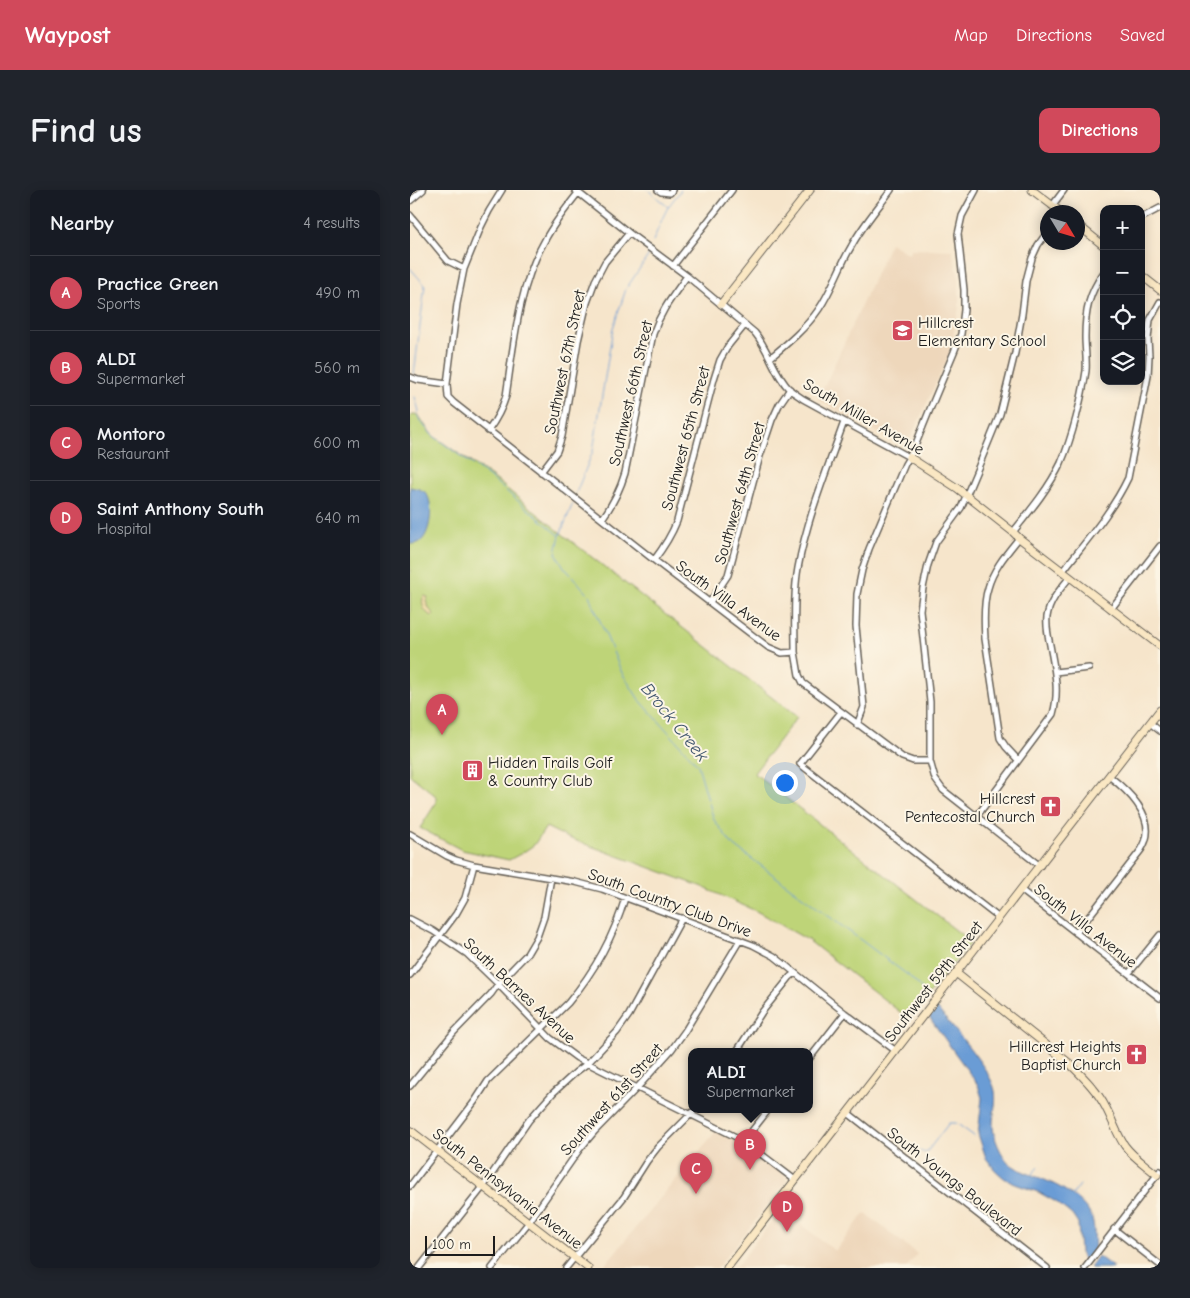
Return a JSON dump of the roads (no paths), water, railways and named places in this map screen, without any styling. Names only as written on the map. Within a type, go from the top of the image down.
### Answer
[{"type":"main road","points":[[721,304],[810,190]]},
{"type":"main road","points":[[1032,190],[1051,205]]},
{"type":"main road","points":[[1085,231],[1100,243]]},
{"type":"main road","points":[[1145,278],[1160,290]]},
{"type":"main road","name":"South Miller Avenue","points":[[909,457],[957,488],[1062,572],[1160,646]]},
{"type":"main road","name":"Southwest 59th Street","points":[[727,1268],[1160,710]]},
{"type":"main road","points":[[956,973],[1069,1063],[1086,1079],[1106,1108],[1124,1146],[1136,1159],[1159,1174]]},
{"type":"main road","name":"South Pennsylvania Avenue","points":[[410,1130],[588,1268]]},
{"type":"street","points":[[410,201],[423,190]]},
{"type":"street","points":[[410,377],[447,384],[457,304],[464,269],[481,227],[502,190]]},
{"type":"street","points":[[658,190],[661,192],[671,192]]},
{"type":"street","points":[[673,266],[732,190]]},
{"type":"street","points":[[770,358],[790,341],[821,307],[851,245],[892,190]]},
{"type":"street","points":[[858,725],[864,707],[856,626],[857,594],[862,570],[869,549],[913,451],[961,334],[964,290],[958,234],[962,216],[976,190]]},
{"type":"street","points":[[1053,205],[1064,190]]},
{"type":"street","points":[[488,431],[496,421],[506,396],[522,300],[534,264],[544,241],[576,191]]},
{"type":"street","name":"South Miller Avenue","points":[[576,191],[687,276],[755,333],[780,376],[790,389],[803,399],[909,457]]},
{"type":"street","points":[[1145,216],[1160,208]]},
{"type":"street","points":[[410,215],[448,261],[464,269]]},
{"type":"street","name":"Southwest 67th Street","points":[[541,472],[557,450],[562,436],[578,342],[587,303],[595,281],[605,262],[629,233]]},
{"type":"street","points":[[930,761],[930,702],[920,614],[923,588],[936,542],[961,508],[1000,414],[1015,353],[1026,281],[1032,258],[1040,242]]},
{"type":"street","name":"Southwest 66th Street","points":[[602,519],[620,490],[625,473],[659,318],[667,303],[687,276]]},
{"type":"street","points":[[1013,532],[1052,479],[1067,447],[1084,387],[1086,368],[1085,329],[1088,301],[1100,277]]},
{"type":"street","points":[[1062,572],[1112,506],[1128,478],[1148,376],[1150,320],[1160,302]]},
{"type":"street","name":"Southwest 65th Street","points":[[654,560],[665,546],[677,521],[720,360],[728,346],[745,325]]},
{"type":"street","name":"South Villa Avenue","points":[[447,384],[448,397],[454,404],[654,560],[768,647],[782,653],[795,652],[799,675],[803,683],[902,757],[913,761],[930,761],[939,785],[1040,866]]},
{"type":"street","name":"Southwest 64th Street","points":[[710,602],[728,575],[760,456],[772,420],[790,389]]},
{"type":"street","points":[[795,652],[795,603],[798,568],[806,530],[844,422]]},
{"type":"street","points":[[1018,760],[1006,748],[1000,738],[984,627],[988,588],[996,570],[1019,538]]},
{"type":"street","points":[[1111,609],[1160,546]]},
{"type":"street","points":[[977,816],[1053,714],[1056,704],[1057,686],[1047,631],[1047,617],[1056,593],[1070,577]]},
{"type":"street","points":[[1055,672],[1089,668]]},
{"type":"street","points":[[841,712],[800,764],[999,918]]},
{"type":"street","points":[[1150,723],[1160,731]]},
{"type":"street","points":[[1076,933],[1141,850],[1148,837],[1148,826],[1138,804],[1128,792],[1109,776]]},
{"type":"street","name":"South Country Club Drive","points":[[410,834],[447,856],[474,865],[575,882],[602,889],[740,940],[774,956],[896,1051]]},
{"type":"street","points":[[410,975],[456,914],[465,898],[474,865]]},
{"type":"street","points":[[410,1086],[448,1039],[527,954],[537,938],[544,917],[550,878]]},
{"type":"street","name":"South Villa Avenue","points":[[1021,890],[1160,998]]},
{"type":"street","points":[[410,1186],[488,1082],[579,990],[596,964],[621,913],[625,898]]},
{"type":"street","name":"South Barnes Avenue","points":[[410,918],[467,954],[562,1048],[596,1068],[744,1141],[796,1180]]},
{"type":"street","points":[[419,1268],[483,1187],[529,1120],[552,1093],[588,1063],[617,1032],[629,1015],[682,918]]},
{"type":"street","points":[[1129,973],[1160,935]]},
{"type":"street","name":"Southwest 61st Street","points":[[492,1268],[529,1222],[579,1150],[672,1049],[685,1031],[740,940]]},
{"type":"street","points":[[739,1048],[762,1012],[795,973]]},
{"type":"street","points":[[813,1054],[845,1013]]},
{"type":"street","points":[[744,1141],[767,1113]]},
{"type":"street","name":"South Youngs Boulevard","points":[[848,1113],[1047,1268]]},
{"type":"street","points":[[566,1268],[624,1197],[658,1147],[690,1115]]},
{"type":"street","points":[[1086,1266],[1159,1174]]},
{"type":"street","points":[[1114,1229],[1160,1265]]},
{"type":"water","points":[[410,487],[425,492],[431,511],[426,534],[422,540],[413,544],[410,544]]},
{"type":"water","points":[[936,1007],[979,1060],[992,1082],[995,1091],[993,1130],[998,1146],[1006,1160],[1020,1170],[1062,1188],[1087,1209],[1094,1227],[1095,1250],[1085,1262],[1080,1253],[1078,1224],[1072,1215],[1056,1202],[1038,1192],[1004,1178],[986,1158],[978,1134],[982,1098],[978,1085],[929,1017]]},
{"type":"water","points":[[1098,1256],[1114,1268],[1091,1268]]},
{"type":"waterway","name":"Brock Creek","points":[[648,190],[668,207]]},
{"type":"waterway","name":"Brock Creek","points":[[653,241],[668,207],[681,190]]},
{"type":"waterway","name":"Brock Creek","points":[[576,493],[593,451],[613,328],[626,289],[650,253]]},
{"type":"waterway","points":[[410,268],[425,285],[414,375]]},
{"type":"waterway","points":[[415,397],[419,411],[417,414],[420,421],[432,435],[493,480],[559,535]]},
{"type":"waterway","name":"Brock Creek","points":[[573,503],[560,535],[556,553],[564,567],[589,595],[622,673],[638,698],[698,765],[714,820],[732,844],[909,976],[920,987],[926,998]]},
{"type":"waterway","points":[[920,1151],[926,1153],[949,1123],[956,1123],[974,1136]]},
{"type":"waterway","points":[[1031,1176],[1038,1167]]},
{"type":"waterway","points":[[1071,1197],[1080,1185]]},
{"type":"place","name":"Hillcrest Elementary School","points":[[902,331]]},
{"type":"place","name":"Practice Green","points":[[442,735]]},
{"type":"place","name":"Hidden Trails Golf & Country Club","points":[[472,771]]},
{"type":"place","name":"Hillcrest Pentecostal Church","points":[[1051,807]]},
{"type":"place","name":"Hillcrest Heights Baptist Church","points":[[1137,1055]]},
{"type":"place","name":"ALDI","points":[[750,1170]]},
{"type":"place","name":"Montoro","points":[[696,1194]]},
{"type":"place","name":"Saint Anthony South","points":[[787,1232]]}]
